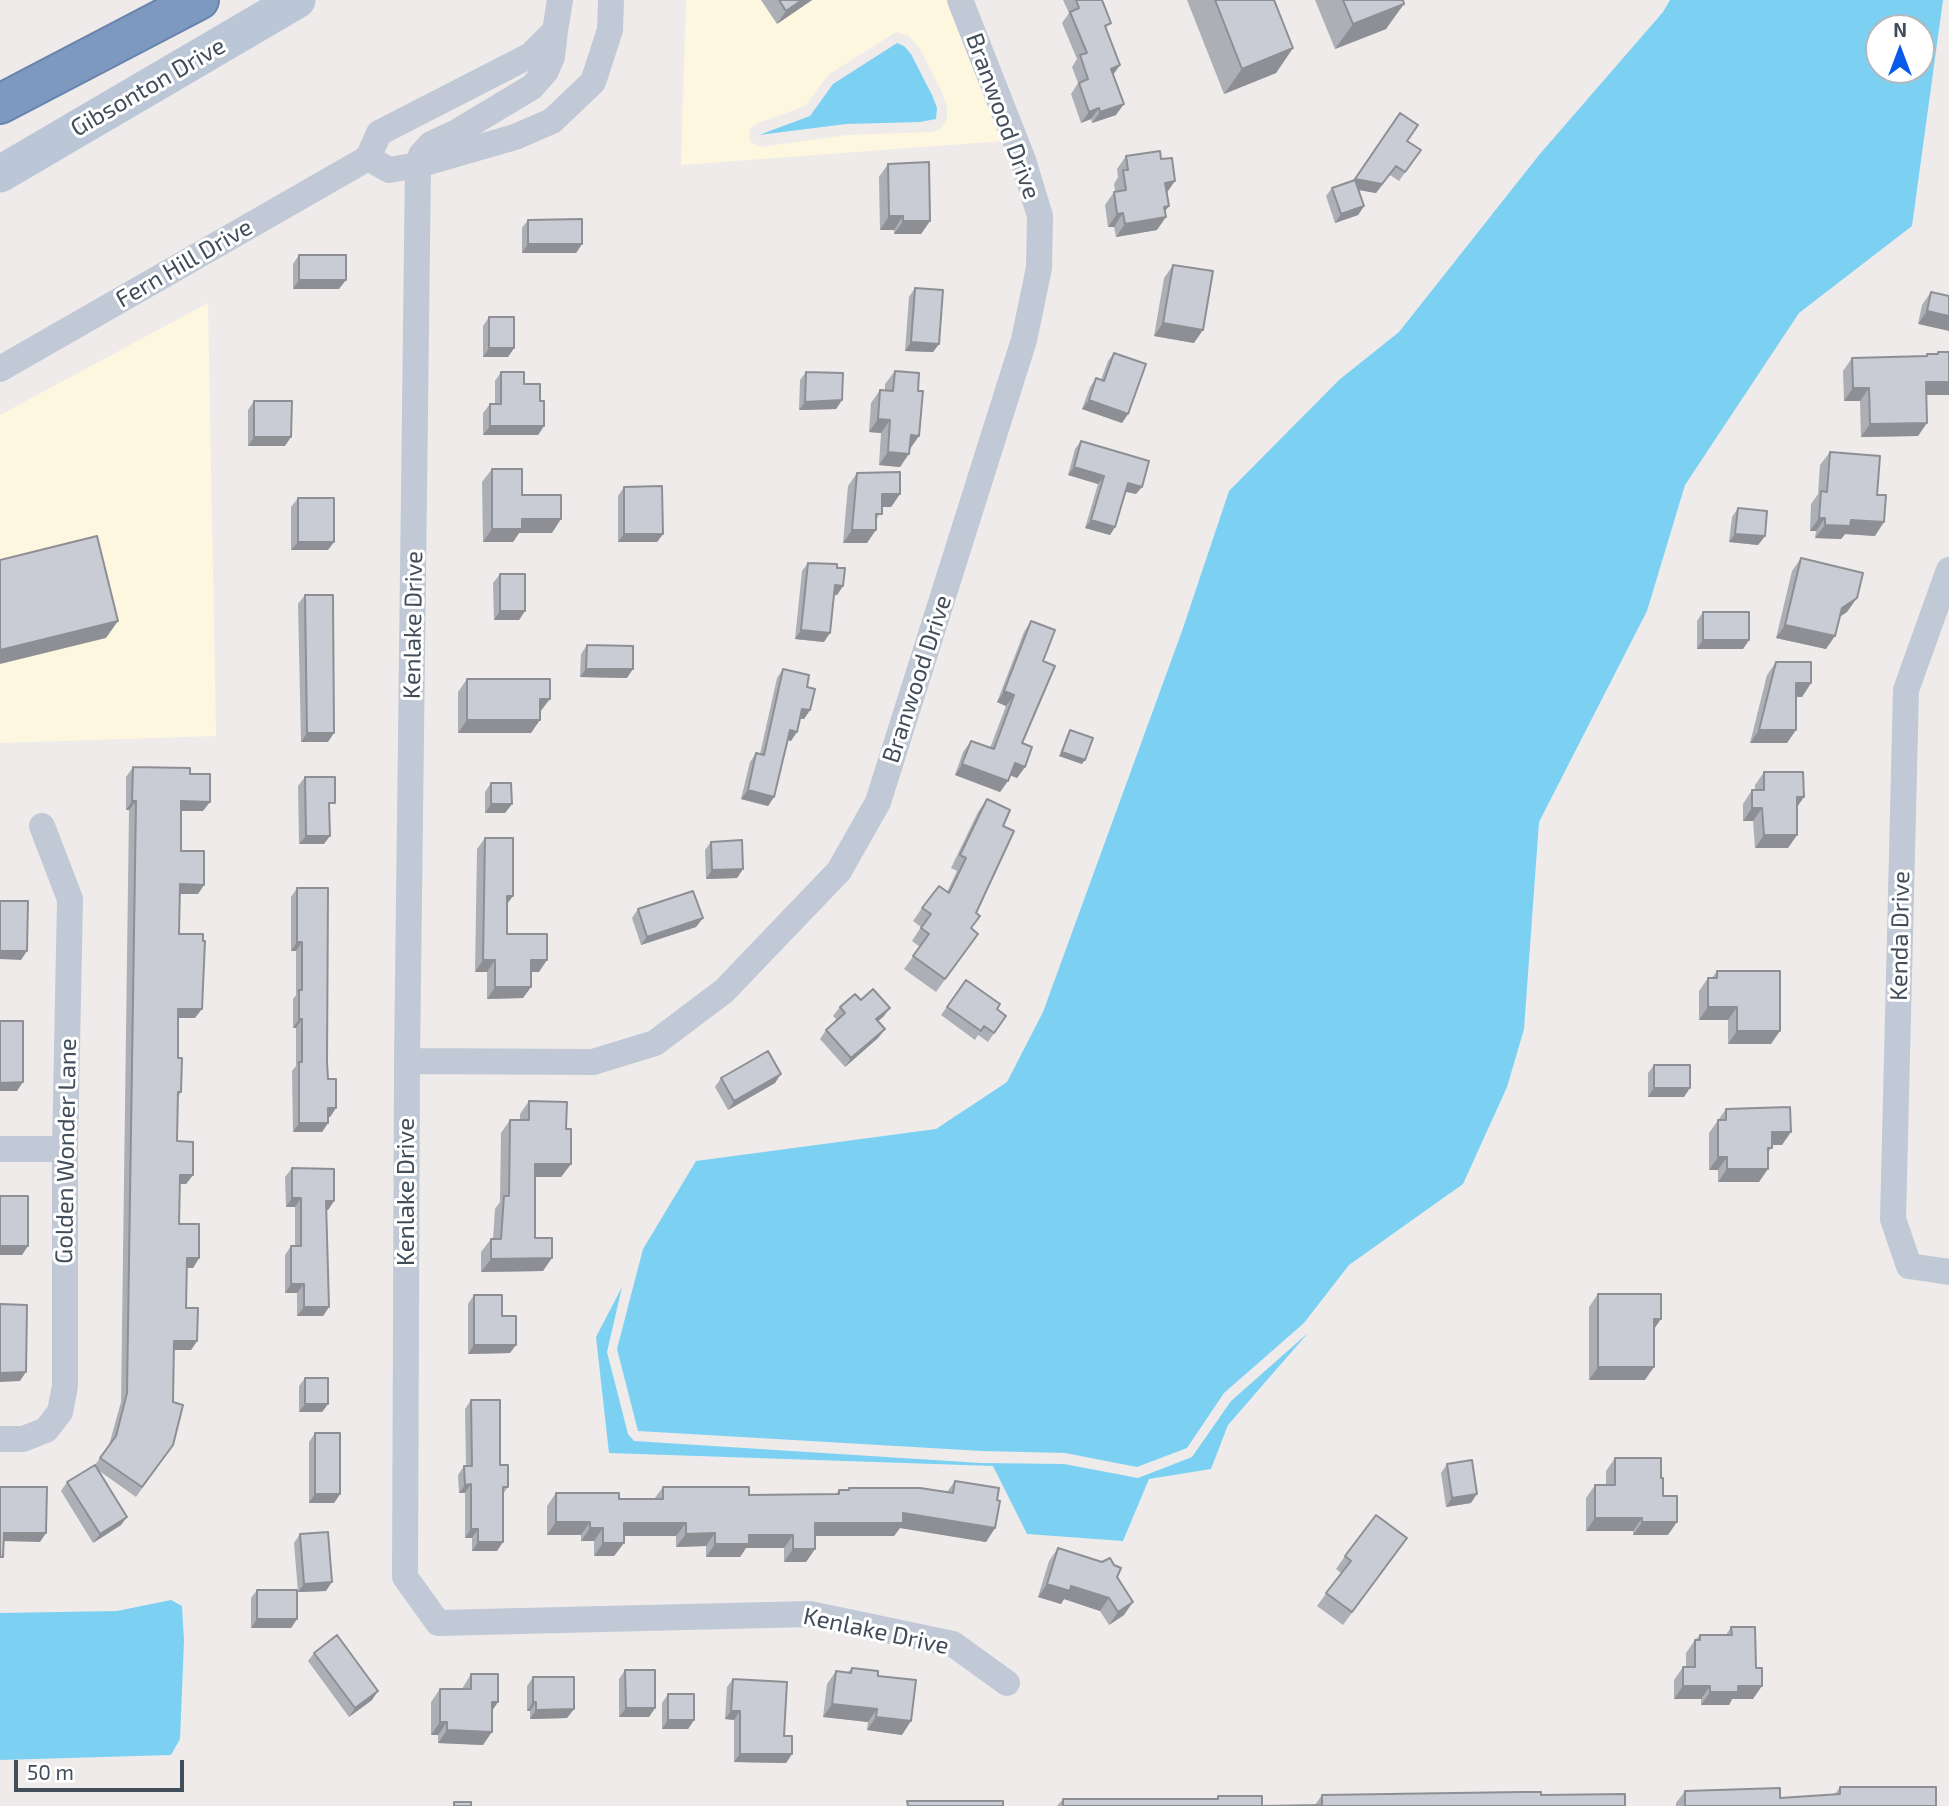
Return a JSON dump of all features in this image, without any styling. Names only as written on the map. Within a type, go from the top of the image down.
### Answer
[{"type":"highway","points":[[0,104],[202,0]]},
{"type":"main road","name":"Gibsonton Drive","points":[[0,119],[202,0]]},
{"type":"main road","name":"Gibsonton Drive","points":[[0,174],[297,0]]},
{"type":"street","points":[[418,165],[421,155],[432,144],[532,87],[546,71],[552,57],[561,0]]},
{"type":"street","points":[[368,158],[389,170],[418,165],[515,137],[552,121],[593,82],[610,30],[611,0]]},
{"type":"street","name":"Branwood Drive","points":[[407,1061],[593,1062],[655,1043],[724,991],[839,871],[878,802],[1024,340],[1038,268],[1040,216],[1023,160],[960,0]]},
{"type":"street","name":"Fern Hill Drive","points":[[0,369],[368,158],[379,133],[531,55],[555,31]]},
{"type":"street","name":"Kenlake Drive","points":[[418,165],[407,1061],[405,1577],[438,1623],[810,1614],[953,1644],[1007,1683]]},
{"type":"street","name":"Kenda Drive","points":[[1949,570],[1906,690],[1893,1219],[1909,1266],[1949,1272]]},
{"type":"street","name":"Golden Wonder Lane","points":[[0,1439],[23,1439],[46,1430],[60,1412],[65,1385],[65,1149],[70,899],[41,826]]},
{"type":"street","points":[[0,1149],[65,1149]]},
{"type":"shaded area","points":[[686,0],[947,0],[1003,141],[681,165]],"holes":[[[896,32],[909,36],[920,49],[947,107],[947,119],[939,130],[847,135],[760,147],[751,142],[750,129],[756,124],[805,106],[828,75]]]},
{"type":"shaded area","points":[[208,303],[216,736],[0,743],[0,415]]},
{"type":"water","points":[[1670,0],[1943,0],[1935,58],[1935,14],[1865,14],[1865,84],[1931,84],[1912,226],[1799,313],[1685,485],[1647,611],[1539,822],[1524,1029],[1507,1087],[1463,1184],[1349,1265],[1304,1323],[1224,1393],[1187,1448],[1137,1467],[1065,1453],[982,1451],[638,1431],[617,1349],[643,1249],[696,1161],[936,1129],[1007,1082],[1043,1012],[1182,631],[1229,491],[1339,380],[1399,332],[1539,155],[1663,12]]},
{"type":"water","points":[[897,43],[911,54],[937,108],[936,119],[920,122],[846,124],[759,135],[810,116],[833,84]]},
{"type":"water","points":[[622,1287],[607,1352],[628,1434],[634,1441],[981,1463],[1064,1464],[1138,1478],[1192,1457],[1231,1401],[1308,1333],[1228,1425],[1211,1469],[1149,1479],[1123,1541],[1027,1534],[993,1466],[609,1453],[596,1337]]},
{"type":"water","points":[[171,1600],[182,1606],[184,1641],[180,1739],[171,1755],[0,1760],[0,1613],[117,1611]]},
{"type":"building","points":[[779,0],[802,0],[786,11]]},
{"type":"building","points":[[1076,0],[1102,0],[1111,23],[1105,26],[1120,65],[1111,69],[1124,104],[1100,112],[1099,108],[1089,112],[1079,83],[1088,79],[1080,55],[1087,53],[1070,12],[1079,8]]},
{"type":"building","points":[[1215,0],[1274,0],[1293,48],[1242,69]]},
{"type":"building","points":[[1343,0],[1403,0],[1404,4],[1353,24]]},
{"type":"building","points":[[1400,113],[1418,125],[1407,141],[1421,150],[1405,172],[1396,166],[1382,184],[1355,179]]},
{"type":"building","points":[[1160,151],[1161,159],[1172,158],[1175,181],[1165,183],[1169,206],[1164,207],[1166,217],[1125,224],[1123,213],[1117,214],[1114,192],[1126,190],[1123,170],[1128,170],[1126,156]]},
{"type":"building","points":[[929,162],[930,221],[903,221],[903,216],[889,216],[888,164]]},
{"type":"building","points":[[1355,180],[1364,206],[1341,214],[1332,188]]},
{"type":"building","points":[[582,219],[582,244],[528,244],[528,220]]},
{"type":"building","points":[[299,255],[346,255],[346,280],[299,280]]},
{"type":"building","points":[[1173,265],[1213,271],[1203,330],[1163,323]]},
{"type":"building","points":[[915,288],[943,290],[939,344],[911,342]]},
{"type":"building","points":[[1931,292],[1949,296],[1949,316],[1927,311]]},
{"type":"building","points":[[489,317],[514,317],[514,348],[489,348]]},
{"type":"building","points":[[1949,352],[1949,382],[1926,382],[1927,423],[1870,424],[1869,388],[1853,388],[1852,358],[1927,356]]},
{"type":"building","points":[[1114,353],[1146,364],[1128,414],[1089,400],[1096,378],[1104,381]]},
{"type":"building","points":[[895,371],[919,373],[918,391],[923,391],[919,436],[911,435],[909,454],[888,452],[890,420],[878,419],[880,390],[893,391]]},
{"type":"building","points":[[501,372],[524,372],[524,384],[540,384],[540,401],[544,401],[544,426],[490,426],[490,404],[501,404]]},
{"type":"building","points":[[806,372],[843,373],[842,400],[805,402]]},
{"type":"building","points":[[254,401],[292,401],[291,437],[254,437]]},
{"type":"building","points":[[1081,441],[1149,461],[1142,487],[1128,483],[1115,527],[1091,520],[1104,476],[1074,467]]},
{"type":"building","points":[[1830,452],[1880,456],[1877,495],[1886,495],[1884,522],[1851,520],[1850,526],[1825,525],[1825,518],[1819,518],[1821,491],[1827,492]]},
{"type":"building","points":[[492,469],[522,469],[522,495],[561,495],[561,519],[522,519],[522,529],[492,529]]},
{"type":"building","points":[[900,472],[900,494],[882,494],[882,514],[876,514],[876,530],[852,530],[857,473]]},
{"type":"building","points":[[662,486],[663,534],[624,534],[624,487]]},
{"type":"building","points":[[298,498],[334,498],[334,542],[298,542]]},
{"type":"building","points":[[1738,508],[1767,511],[1765,536],[1735,534]]},
{"type":"building","points":[[97,536],[118,621],[0,650],[0,560]]},
{"type":"building","points":[[1801,558],[1863,573],[1857,598],[1842,608],[1835,636],[1785,625]]},
{"type":"building","points":[[808,563],[837,564],[837,568],[845,568],[843,586],[835,585],[830,633],[801,630]]},
{"type":"building","points":[[500,574],[525,574],[525,611],[500,611]]},
{"type":"building","points":[[305,595],[333,595],[334,733],[307,733]]},
{"type":"building","points":[[1703,612],[1749,612],[1749,640],[1703,640]]},
{"type":"building","points":[[1031,621],[1055,630],[1043,661],[1055,666],[1022,743],[1032,747],[1025,767],[1015,763],[1008,781],[962,764],[971,741],[994,749],[1014,695],[1004,691]]},
{"type":"building","points":[[587,645],[633,646],[633,669],[586,669]]},
{"type":"building","points":[[1776,662],[1811,662],[1811,683],[1796,683],[1796,730],[1759,730]]},
{"type":"building","points":[[783,669],[809,675],[807,687],[815,689],[810,710],[802,709],[797,732],[790,730],[774,797],[748,790],[756,753],[764,755]]},
{"type":"building","points":[[467,679],[550,679],[550,699],[540,699],[540,720],[467,720]]},
{"type":"building","points":[[1070,730],[1093,738],[1085,760],[1062,752]]},
{"type":"building","points":[[133,767],[190,768],[190,774],[210,774],[210,802],[181,801],[181,851],[204,851],[204,885],[180,884],[179,934],[203,934],[205,941],[202,1009],[178,1009],[178,1058],[182,1058],[177,1141],[193,1142],[193,1175],[180,1175],[179,1224],[199,1224],[199,1258],[187,1258],[186,1308],[198,1308],[197,1341],[174,1341],[173,1402],[183,1405],[173,1445],[142,1487],[100,1458],[116,1436],[127,1393],[136,801],[132,801]]},
{"type":"building","points":[[1764,772],[1803,772],[1804,797],[1797,797],[1797,835],[1764,835],[1762,808],[1752,808],[1752,790],[1764,790]]},
{"type":"building","points":[[305,777],[335,777],[335,803],[329,803],[330,836],[306,836]]},
{"type":"building","points":[[491,783],[511,783],[512,804],[491,804]]},
{"type":"building","points":[[987,799],[1010,810],[1003,826],[1014,831],[976,913],[980,916],[971,928],[978,934],[945,979],[913,956],[929,934],[921,928],[931,914],[922,908],[939,886],[949,893],[966,858],[960,855]]},
{"type":"building","points":[[485,838],[513,838],[513,896],[507,896],[507,934],[547,934],[547,960],[531,960],[531,987],[495,987],[495,960],[483,960]]},
{"type":"building","points":[[742,840],[743,869],[712,870],[711,842]]},
{"type":"building","points":[[297,888],[328,888],[327,1062],[328,1079],[336,1079],[336,1108],[328,1108],[328,1123],[299,1123],[302,1019],[299,1019],[299,990],[302,990],[302,942],[297,942]]},
{"type":"building","points":[[693,891],[703,918],[647,937],[638,909]]},
{"type":"building","points":[[0,901],[28,901],[27,951],[0,951]]},
{"type":"building","points":[[1717,971],[1780,971],[1780,1031],[1737,1031],[1737,1007],[1708,1007],[1708,978],[1717,978]]},
{"type":"building","points":[[966,980],[1000,1004],[997,1009],[1006,1016],[994,1033],[984,1026],[981,1031],[947,1007]]},
{"type":"building","points":[[873,989],[890,1008],[876,1019],[885,1029],[851,1058],[826,1030],[845,1013],[840,1007],[855,994],[861,1000]]},
{"type":"building","points":[[0,1021],[23,1021],[23,1082],[0,1083]]},
{"type":"building","points":[[768,1051],[781,1074],[734,1101],[721,1078]]},
{"type":"building","points":[[1654,1065],[1690,1065],[1690,1088],[1654,1088]]},
{"type":"building","points":[[529,1101],[567,1102],[566,1129],[571,1129],[571,1164],[535,1164],[535,1238],[552,1238],[552,1258],[491,1259],[491,1239],[501,1239],[504,1196],[509,1196],[510,1120],[529,1120]]},
{"type":"building","points":[[1790,1107],[1791,1132],[1772,1132],[1772,1148],[1768,1148],[1768,1169],[1727,1169],[1727,1157],[1718,1157],[1718,1120],[1726,1120],[1726,1109]]},
{"type":"building","points":[[292,1168],[334,1169],[334,1201],[326,1201],[329,1307],[304,1307],[304,1284],[291,1284],[291,1246],[301,1246],[301,1198],[292,1198]]},
{"type":"building","points":[[0,1196],[28,1196],[28,1246],[0,1246]]},
{"type":"building","points":[[1598,1294],[1661,1294],[1661,1319],[1654,1319],[1654,1367],[1598,1367]]},
{"type":"building","points":[[474,1295],[502,1295],[502,1316],[516,1316],[516,1345],[474,1345]]},
{"type":"building","points":[[0,1304],[27,1305],[26,1372],[0,1373]]},
{"type":"building","points":[[305,1378],[328,1378],[328,1404],[305,1404]]},
{"type":"building","points":[[471,1400],[500,1400],[500,1465],[508,1465],[508,1487],[503,1487],[503,1542],[478,1542],[478,1529],[471,1529],[471,1484],[465,1485],[464,1466],[472,1466]]},
{"type":"building","points":[[315,1433],[340,1433],[340,1494],[315,1494]]},
{"type":"building","points":[[1615,1458],[1661,1458],[1663,1496],[1677,1496],[1677,1522],[1642,1522],[1642,1518],[1595,1518],[1595,1485],[1615,1485]]},
{"type":"building","points":[[1472,1460],[1477,1494],[1452,1498],[1447,1464]]},
{"type":"building","points":[[95,1465],[127,1517],[100,1534],[67,1482]]},
{"type":"building","points":[[955,1481],[999,1488],[997,1500],[1000,1501],[995,1528],[903,1513],[903,1523],[815,1523],[815,1549],[793,1549],[793,1535],[749,1535],[749,1544],[715,1544],[715,1533],[686,1534],[686,1523],[624,1523],[624,1543],[603,1543],[603,1528],[590,1528],[590,1522],[556,1522],[556,1493],[619,1493],[619,1499],[663,1499],[663,1487],[749,1487],[749,1495],[839,1494],[839,1490],[849,1488],[920,1488],[953,1493]]},
{"type":"building","points":[[0,1487],[47,1487],[46,1533],[4,1533],[3,1557],[0,1557]]},
{"type":"building","points":[[1376,1515],[1407,1538],[1352,1612],[1326,1593],[1351,1561],[1345,1556]]},
{"type":"building","points":[[328,1532],[332,1582],[304,1584],[300,1534]]},
{"type":"building","points":[[1058,1548],[1102,1562],[1110,1558],[1114,1565],[1121,1568],[1117,1577],[1133,1602],[1118,1612],[1109,1598],[1071,1586],[1070,1591],[1047,1584]]},
{"type":"building","points":[[257,1590],[297,1590],[297,1619],[257,1619]]},
{"type":"building","points":[[1731,1627],[1755,1627],[1756,1668],[1762,1668],[1762,1686],[1738,1686],[1738,1692],[1710,1692],[1710,1686],[1683,1686],[1683,1667],[1695,1667],[1695,1640],[1700,1640],[1700,1635],[1732,1635]]},
{"type":"building","points":[[337,1635],[378,1691],[355,1708],[314,1653]]},
{"type":"building","points":[[852,1668],[878,1671],[878,1676],[916,1680],[911,1721],[876,1717],[877,1709],[832,1704],[836,1671],[851,1673]]},
{"type":"building","points":[[625,1670],[655,1670],[655,1708],[626,1708]]},
{"type":"building","points":[[471,1674],[498,1674],[498,1702],[492,1702],[492,1732],[447,1730],[447,1722],[440,1722],[440,1689],[471,1689]]},
{"type":"building","points":[[533,1677],[574,1677],[574,1709],[536,1710],[536,1702],[533,1702]]},
{"type":"building","points":[[733,1679],[787,1682],[784,1736],[792,1736],[792,1754],[740,1754],[740,1711],[731,1711]]},
{"type":"building","points":[[668,1694],[694,1694],[694,1720],[668,1720]]},
{"type":"building","points":[[1840,1787],[1936,1787],[1936,1806],[1685,1806],[1685,1791],[1780,1788],[1780,1798],[1840,1794]]},
{"type":"building","points":[[1521,1792],[1541,1792],[1541,1795],[1625,1794],[1625,1806],[1262,1806],[1322,1805],[1322,1795]]},
{"type":"building","points":[[1218,1796],[1262,1796],[1262,1806],[1063,1806],[1063,1799],[1218,1799]]},
{"type":"building","points":[[907,1801],[1003,1801],[1003,1806],[908,1806]]},
{"type":"building","points":[[454,1802],[471,1802],[471,1806],[454,1806]]}]
